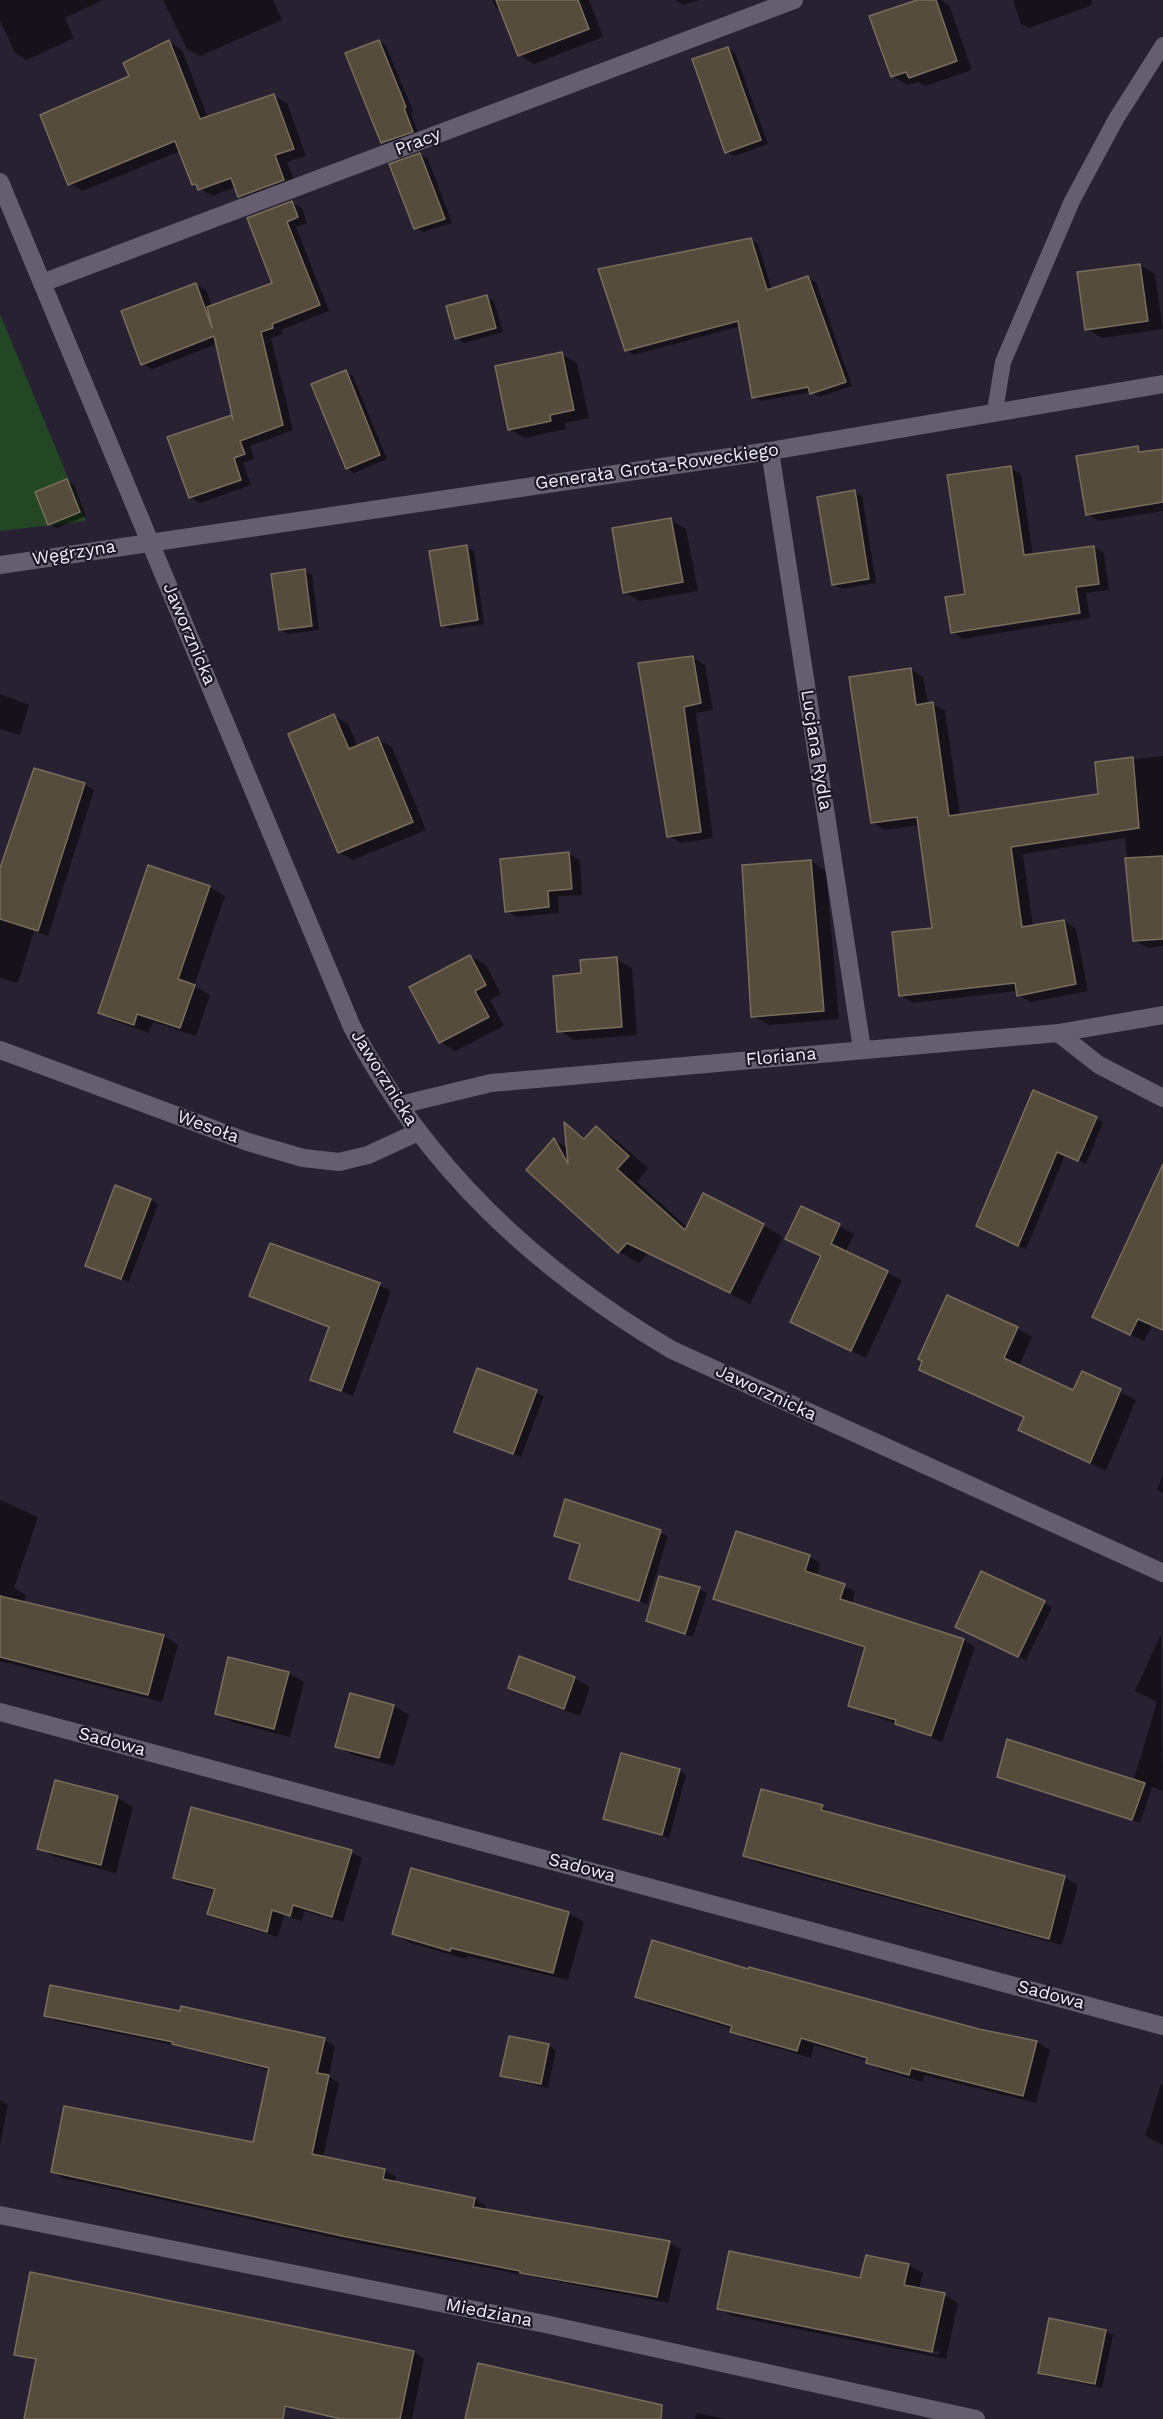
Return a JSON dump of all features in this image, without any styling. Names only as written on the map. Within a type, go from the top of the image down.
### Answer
[{"type":"street","name":"Pracy","points":[[42,283],[794,0]]},
{"type":"street","name":"Jaworznicka","points":[[0,182],[352,1027],[370,1061],[418,1132],[479,1204],[521,1243],[559,1275],[625,1322],[672,1350],[1163,1573]]},
{"type":"street","name":"Generała Grota-Roweckiego","points":[[149,541],[770,450],[1163,384]]},
{"type":"street","name":"Lucjana Rydla","points":[[770,450],[862,1049]]},
{"type":"street","name":"Węgrzyna","points":[[0,565],[149,541]]},
{"type":"street","name":"Floriana","points":[[400,1105],[491,1083],[862,1049],[1058,1034],[1163,1015]]},
{"type":"street","points":[[1058,1034],[1099,1065],[1163,1098]]},
{"type":"street","name":"Wesoła","points":[[0,1050],[248,1142],[303,1158],[339,1162],[368,1155],[418,1132]]},
{"type":"street","name":"Sadowa","points":[[0,1712],[1163,2026]]},
{"type":"street","name":"Miedziana","points":[[0,2215],[545,2324],[976,2419]]},
{"type":"lane","points":[[995,411],[1004,362],[1072,201],[1116,119],[1163,45]]},
{"type":"green space","points":[[0,314],[86,521],[0,531]]},
{"type":"building","points":[[496,0],[578,0],[589,29],[518,56]]},
{"type":"building","points":[[917,0],[936,0],[957,61],[909,78],[906,72],[891,77],[869,16]]},
{"type":"building","points":[[169,40],[200,119],[274,94],[294,149],[275,155],[284,180],[238,197],[231,178],[198,190],[196,184],[192,185],[175,141],[68,185],[40,115],[129,76],[123,63]]},
{"type":"building","points":[[379,40],[406,107],[404,108],[413,132],[381,143],[345,53]]},
{"type":"building","points":[[728,47],[761,140],[725,153],[692,59]]},
{"type":"building","points":[[420,153],[445,219],[414,229],[389,164]]},
{"type":"building","points":[[292,201],[298,217],[287,222],[320,305],[272,324],[273,328],[261,332],[283,425],[240,441],[245,454],[234,458],[241,480],[189,498],[167,437],[232,415],[214,336],[141,365],[121,311],[196,283],[212,328],[207,307],[272,283],[247,218]]},
{"type":"building","points":[[751,238],[767,290],[808,276],[846,382],[810,394],[808,387],[752,398],[738,321],[625,351],[598,269]]},
{"type":"building","points":[[1140,264],[1148,321],[1085,330],[1077,272]]},
{"type":"building","points":[[487,295],[496,328],[455,339],[446,306]]},
{"type":"building","points":[[562,352],[574,410],[550,415],[551,421],[508,430],[495,366]]},
{"type":"building","points":[[346,370],[380,455],[346,469],[311,384]]},
{"type":"building","points":[[1138,446],[1139,452],[1163,449],[1163,502],[1086,515],[1076,456]]},
{"type":"building","points":[[1011,466],[1024,555],[1094,546],[1099,584],[1076,587],[1080,613],[951,633],[945,597],[965,594],[947,475]]},
{"type":"building","points":[[67,479],[80,512],[48,525],[35,492]]},
{"type":"building","points":[[855,490],[869,579],[832,585],[817,497]]},
{"type":"building","points":[[671,518],[683,582],[623,593],[612,528]]},
{"type":"building","points":[[467,545],[478,620],[441,626],[429,551]]},
{"type":"building","points":[[305,569],[312,626],[279,630],[271,574]]},
{"type":"building","points":[[693,656],[701,703],[684,707],[701,832],[667,837],[638,663]]},
{"type":"building","points":[[911,668],[916,705],[933,702],[949,816],[1098,794],[1095,762],[1133,757],[1139,828],[1011,847],[1022,927],[1064,920],[1076,984],[1017,996],[1015,983],[899,996],[892,932],[932,928],[917,817],[871,823],[849,677]]},
{"type":"building","points":[[334,714],[349,749],[378,737],[413,822],[338,853],[288,734]]},
{"type":"building","points":[[34,768],[85,783],[38,931],[0,919],[0,868]]},
{"type":"building","points":[[569,852],[572,889],[548,891],[549,907],[505,912],[500,859]]},
{"type":"building","points":[[1163,856],[1163,939],[1133,941],[1125,858]]},
{"type":"building","points":[[811,860],[824,1011],[751,1017],[742,865]]},
{"type":"building","points":[[148,865],[210,886],[178,979],[195,985],[180,1028],[137,1014],[134,1025],[98,1013]]},
{"type":"building","points":[[470,955],[486,985],[475,991],[489,1017],[439,1043],[409,987]]},
{"type":"building","points":[[617,957],[622,1027],[557,1032],[553,976],[581,973],[580,960]]},
{"type":"building","points":[[1033,1090],[1097,1117],[1078,1161],[1057,1152],[1018,1246],[976,1226]]},
{"type":"building","points":[[564,1122],[584,1139],[596,1126],[629,1156],[617,1169],[685,1230],[703,1193],[764,1224],[730,1293],[627,1243],[618,1253],[526,1170],[554,1138],[568,1164]]},
{"type":"building","points":[[1163,1164],[1163,1330],[1138,1319],[1130,1335],[1092,1317]]},
{"type":"building","points":[[115,1185],[151,1199],[121,1279],[85,1266]]},
{"type":"building","points":[[801,1206],[840,1224],[831,1244],[888,1271],[851,1351],[790,1322],[821,1256],[785,1239]]},
{"type":"building","points":[[270,1243],[380,1283],[341,1391],[310,1380],[329,1327],[249,1296]]},
{"type":"building","points":[[947,1295],[1018,1327],[1004,1358],[1073,1390],[1082,1371],[1121,1389],[1090,1463],[1018,1430],[1024,1417],[919,1370],[922,1361],[918,1359]]},
{"type":"building","points":[[477,1368],[537,1390],[513,1454],[454,1432]]},
{"type":"building","points":[[565,1499],[661,1530],[639,1601],[569,1579],[580,1544],[554,1536]]},
{"type":"building","points":[[736,1531],[810,1555],[805,1571],[845,1584],[840,1599],[964,1639],[931,1736],[895,1724],[896,1720],[848,1706],[865,1647],[713,1599]]},
{"type":"building","points":[[981,1571],[1045,1601],[1018,1657],[955,1627]]},
{"type":"building","points":[[659,1576],[700,1587],[685,1634],[646,1621]]},
{"type":"building","points":[[0,1596],[164,1635],[148,1695],[0,1657]]},
{"type":"building","points":[[519,1656],[575,1677],[564,1709],[508,1688]]},
{"type":"building","points":[[228,1657],[289,1672],[274,1729],[215,1714]]},
{"type":"building","points":[[350,1693],[394,1705],[379,1758],[335,1747]]},
{"type":"building","points":[[1007,1739],[1145,1783],[1132,1820],[997,1777]]},
{"type":"building","points":[[621,1753],[680,1769],[662,1835],[603,1819]]},
{"type":"building","points":[[55,1780],[118,1796],[101,1865],[37,1849]]},
{"type":"building","points":[[761,1789],[823,1805],[821,1810],[1065,1876],[1049,1939],[743,1856]]},
{"type":"building","points":[[191,1807],[352,1850],[332,1917],[293,1905],[290,1916],[272,1910],[267,1932],[207,1914],[215,1889],[173,1878]]},
{"type":"building","points":[[411,1868],[569,1912],[553,1973],[451,1948],[450,1951],[392,1934]]},
{"type":"building","points":[[652,1940],[748,1969],[749,1967],[979,2029],[1037,2041],[1023,2096],[911,2068],[909,2075],[866,2063],[867,2058],[801,2038],[797,2051],[730,2032],[732,2026],[635,1997]]},
{"type":"building","points":[[50,1985],[180,2011],[181,2006],[325,2038],[317,2073],[329,2075],[312,2154],[385,2169],[383,2179],[475,2198],[473,2207],[670,2241],[657,2297],[520,2273],[520,2271],[342,2236],[51,2172],[64,2106],[253,2142],[269,2068],[172,2044],[173,2042],[44,2016]]},
{"type":"building","points":[[509,2036],[549,2044],[541,2084],[500,2076]]},
{"type":"building","points":[[729,2251],[860,2278],[866,2255],[909,2264],[904,2285],[945,2293],[932,2352],[717,2309]]},
{"type":"building","points":[[30,2272],[414,2351],[400,2419],[341,2419],[285,2406],[283,2419],[24,2419],[36,2359],[14,2355]]},
{"type":"building","points":[[1049,2318],[1106,2330],[1095,2384],[1038,2373]]},
{"type":"building","points":[[478,2363],[662,2405],[661,2419],[465,2419]]}]
